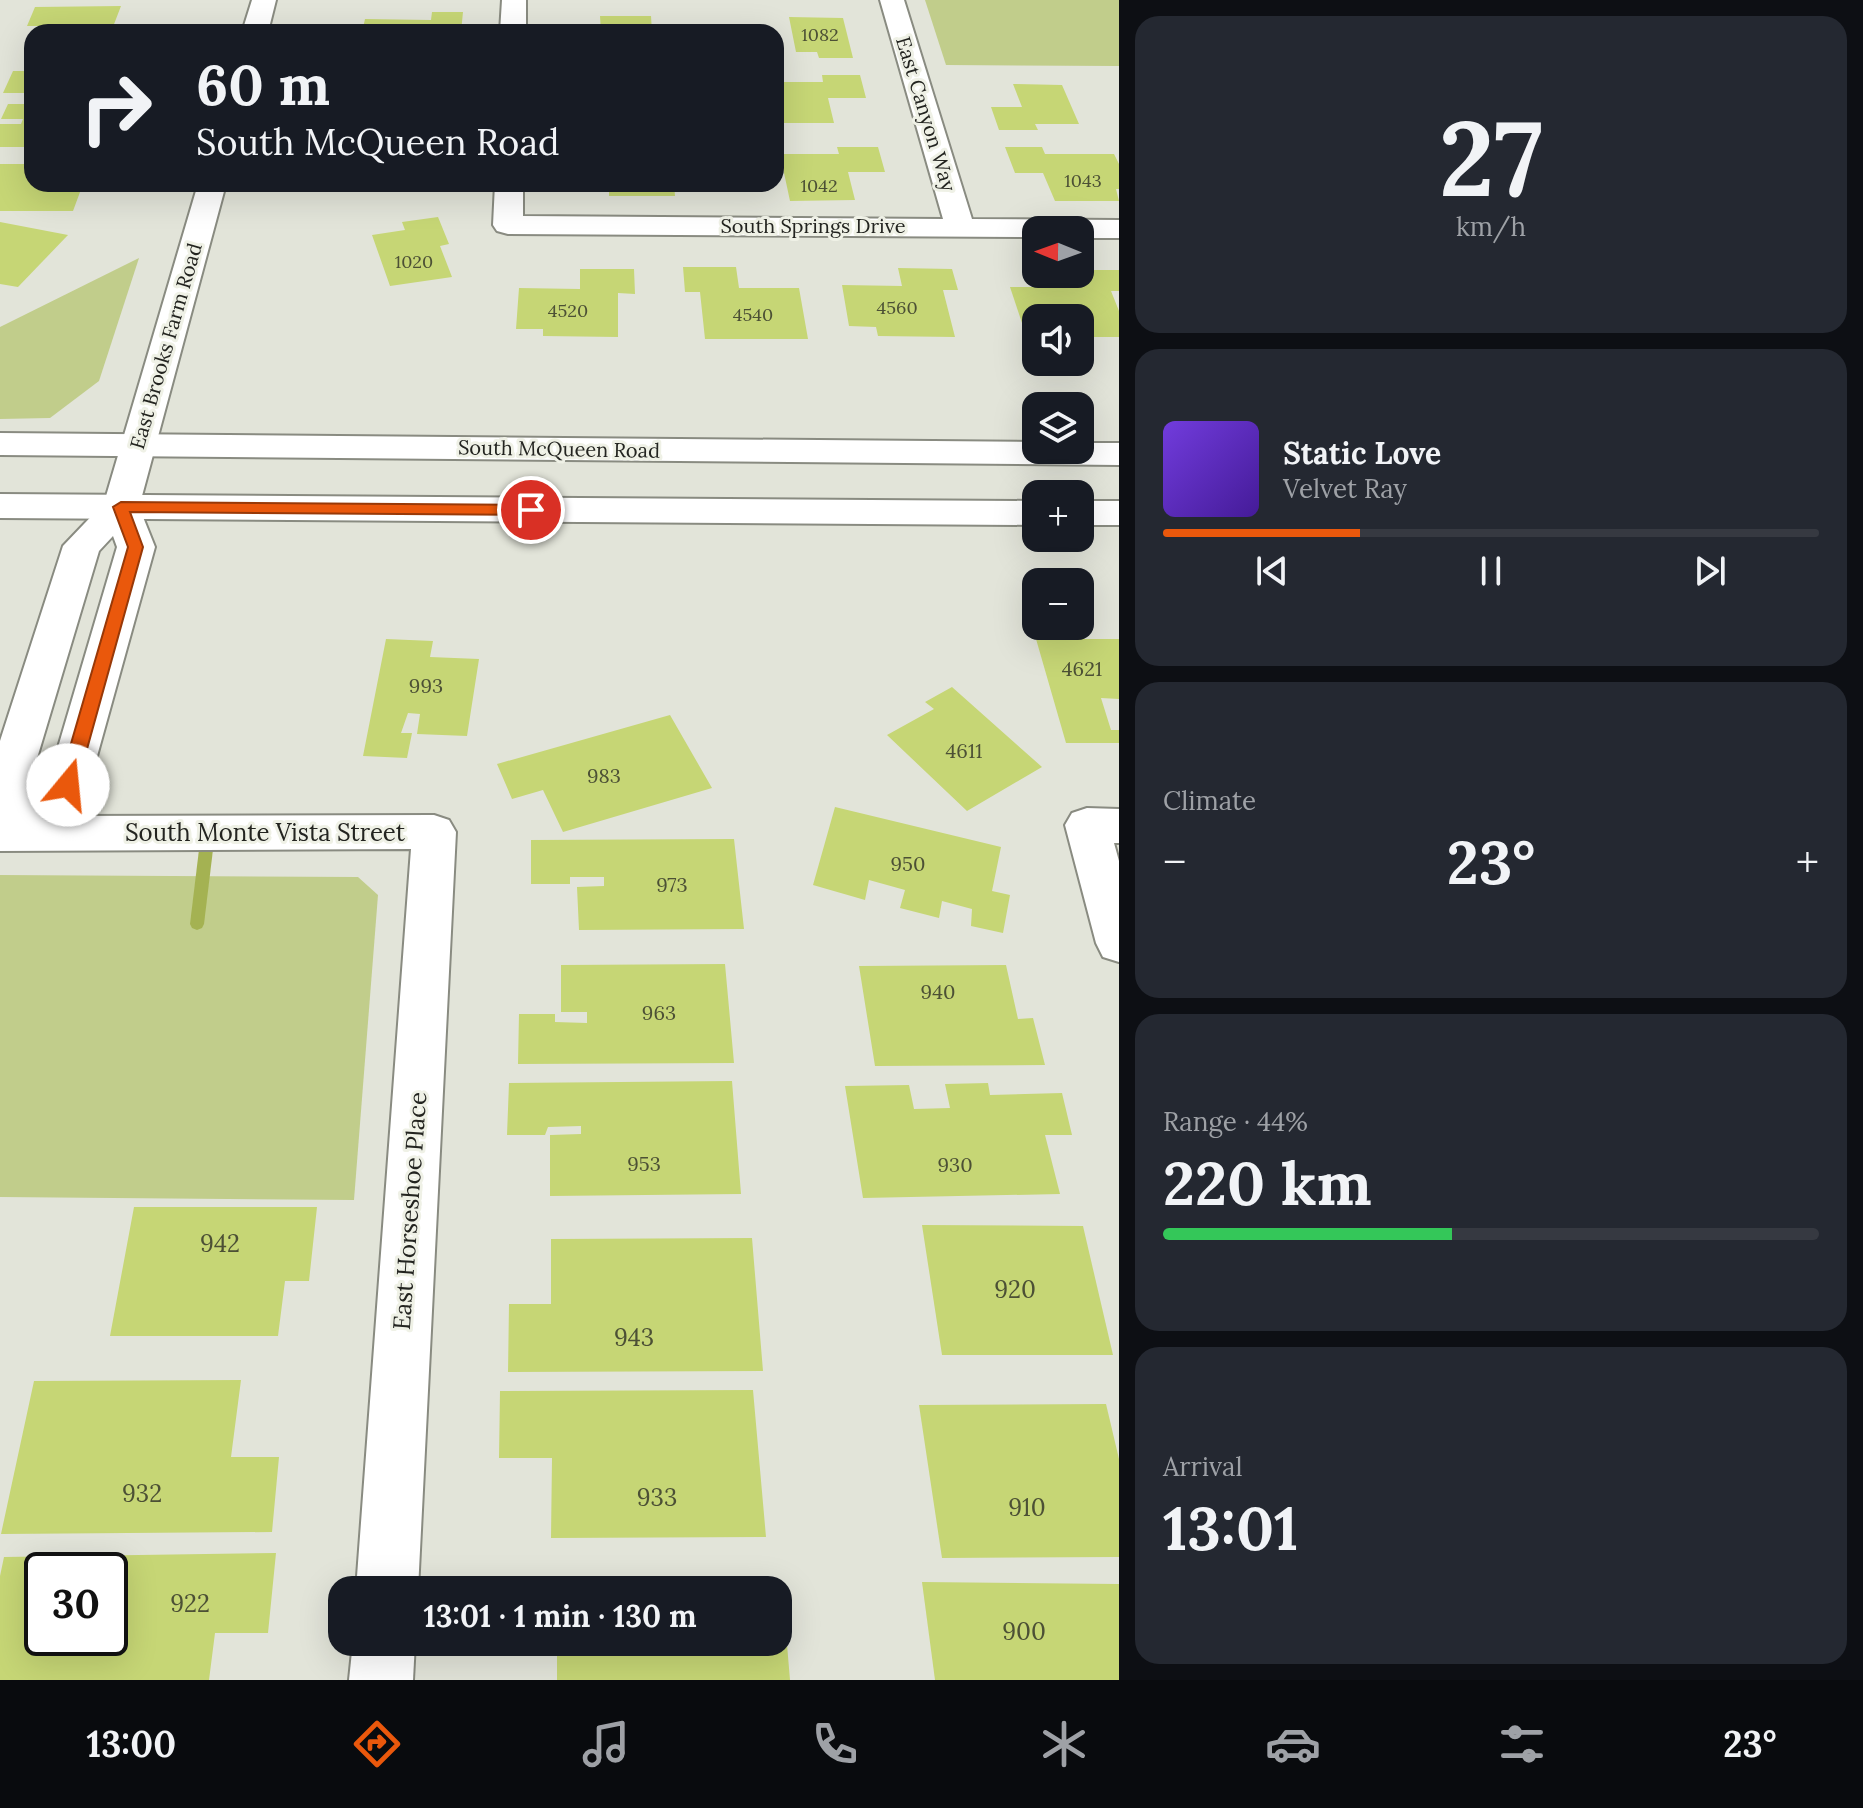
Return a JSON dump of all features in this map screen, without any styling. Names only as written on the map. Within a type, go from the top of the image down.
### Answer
[{"type":"street","points":[[257,24],[264,0]]},
{"type":"street","points":[[513,24],[514,0]]},
{"type":"street","name":"East Canyon Way","points":[[892,0],[960,227]]},
{"type":"street","name":"East Brooks Farm Road","points":[[12,834],[8,785],[82,546],[121,507],[210,192]]},
{"type":"street","name":"South Springs Drive","points":[[509,192],[508,225],[1119,229]]},
{"type":"street","name":"South McQueen Road","points":[[0,444],[1119,454]]},
{"type":"street","points":[[0,506],[1022,513]]},
{"type":"street","points":[[12,834],[68,785],[136,547],[121,507]]},
{"type":"street","points":[[1094,513],[1119,513]]},
{"type":"street","points":[[45,667],[103,667]]},
{"type":"street","points":[[1103,826],[1119,943]]},
{"type":"street","name":"South Monte Vista Street","points":[[12,834],[434,832]]},
{"type":"street","name":"East Horseshoe Place","points":[[388,1576],[434,832]]},
{"type":"street","points":[[381,1680],[383,1656]]},
{"type":"green space","points":[[925,0],[1119,0],[1119,66],[946,65]]},
{"type":"green space","points":[[139,258],[99,381],[50,418],[0,419],[0,327]]},
{"type":"green space","points":[[0,875],[358,877],[378,895],[354,1200],[0,1197]]},
{"type":"building","points":[[121,6],[114,24],[28,24],[35,7]]},
{"type":"building","points":[[432,12],[463,12],[462,24],[364,24],[365,19],[431,20]]},
{"type":"building","points":[[600,16],[651,16],[652,24],[600,24]]},
{"type":"building","points":[[789,17],[843,18],[853,58],[819,58],[817,52],[796,52]]},
{"type":"building","points":[[13,71],[24,71],[24,93],[3,93]]},
{"type":"building","points":[[822,75],[860,75],[866,98],[828,98],[834,123],[784,123],[784,82],[823,82]]},
{"type":"building","points":[[1013,84],[1062,85],[1079,124],[1035,124],[1038,130],[999,130],[991,107],[1022,107]]},
{"type":"building","points":[[8,104],[24,104],[24,147],[0,147],[0,124],[21,124],[23,119],[1,119]]},
{"type":"building","points":[[837,147],[878,147],[885,172],[848,172],[855,200],[790,201],[784,154],[839,154]]},
{"type":"building","points":[[1005,147],[1042,147],[1045,154],[1114,154],[1119,164],[1119,189],[1116,189],[1119,201],[1055,201],[1043,173],[1015,173]]},
{"type":"building","points":[[0,164],[24,164],[24,192],[80,192],[73,211],[0,211]]},
{"type":"building","points":[[609,192],[675,192],[675,196],[609,196]]},
{"type":"building","points":[[438,217],[449,244],[440,246],[452,277],[390,286],[372,235],[405,230],[402,222]]},
{"type":"building","points":[[0,222],[68,235],[18,287],[0,284]]},
{"type":"building","points":[[683,267],[736,267],[739,288],[799,288],[808,339],[705,339],[700,292],[685,292]]},
{"type":"building","points":[[898,268],[952,269],[958,290],[943,290],[955,337],[878,336],[876,327],[849,326],[842,285],[902,286]]},
{"type":"building","points":[[580,269],[634,269],[635,294],[618,293],[618,337],[543,336],[543,329],[516,329],[519,288],[580,289]]},
{"type":"building","points":[[1094,270],[1119,270],[1119,291],[1111,291],[1119,311],[1119,337],[1094,337],[1094,304],[1022,304],[1022,323],[1010,287],[1094,288]]},
{"type":"building","points":[[386,639],[433,641],[430,657],[479,659],[467,736],[417,734],[420,714],[408,713],[401,733],[412,733],[407,758],[363,756]]},
{"type":"building","points":[[1119,639],[1119,699],[1101,698],[1111,730],[1119,730],[1119,743],[1066,743],[1036,640]]},
{"type":"building","points":[[952,687],[1042,767],[967,811],[887,735],[934,709],[925,702]]},
{"type":"building","points":[[670,715],[712,788],[563,832],[543,790],[512,799],[497,764]]},
{"type":"building","points":[[835,807],[1001,847],[992,891],[1010,895],[1003,933],[971,926],[972,909],[942,901],[939,918],[900,908],[905,890],[869,880],[865,900],[813,885]]},
{"type":"building","points":[[734,839],[744,929],[579,930],[577,887],[604,886],[604,877],[570,877],[570,884],[531,884],[531,840]]},
{"type":"building","points":[[725,964],[734,1063],[518,1064],[519,1014],[555,1014],[555,1022],[587,1023],[587,1012],[561,1012],[561,965]]},
{"type":"building","points":[[1006,965],[1018,1019],[1033,1018],[1045,1065],[875,1066],[859,966]]},
{"type":"building","points":[[732,1081],[741,1194],[550,1196],[550,1135],[581,1134],[581,1126],[548,1127],[545,1135],[507,1135],[509,1083]]},
{"type":"building","points":[[988,1083],[990,1095],[1062,1093],[1072,1135],[1045,1135],[1060,1194],[863,1198],[845,1086],[909,1085],[914,1109],[950,1108],[945,1084]]},
{"type":"building","points":[[134,1207],[317,1207],[309,1281],[285,1281],[278,1336],[110,1336]]},
{"type":"building","points":[[922,1225],[1083,1226],[1113,1355],[942,1355]]},
{"type":"building","points":[[752,1238],[763,1371],[508,1372],[509,1304],[551,1304],[551,1239]]},
{"type":"building","points":[[241,1380],[231,1457],[279,1457],[272,1532],[1,1534],[34,1381]]},
{"type":"building","points":[[753,1390],[766,1537],[551,1538],[552,1458],[499,1458],[500,1391]]},
{"type":"building","points":[[1106,1404],[1119,1459],[1119,1557],[942,1558],[919,1405]]},
{"type":"building","points":[[276,1553],[268,1633],[215,1633],[209,1680],[0,1680],[0,1576],[4,1557],[24,1557],[24,1656],[128,1656],[128,1555]]},
{"type":"building","points":[[922,1582],[1119,1584],[1119,1680],[935,1680]]},
{"type":"building","points":[[557,1656],[788,1656],[790,1680],[557,1680]]},
{"type":"waterway","points":[[197,924],[208,833]]},
{"type":"route","points":[[68,785],[136,547],[121,507],[531,510]]}]
